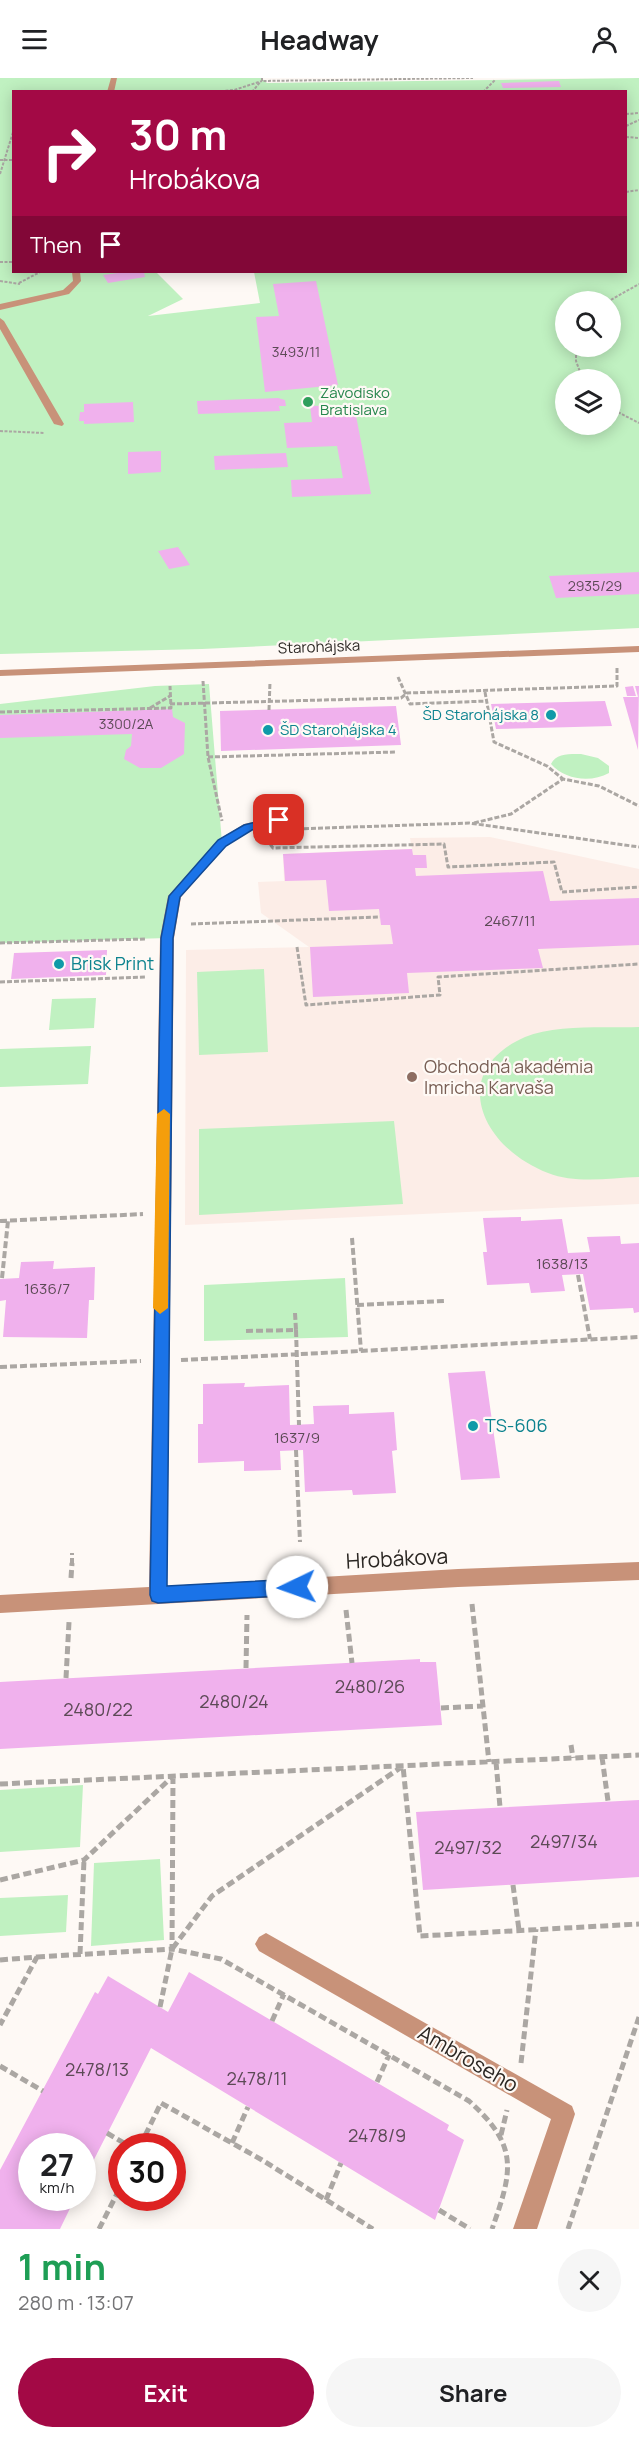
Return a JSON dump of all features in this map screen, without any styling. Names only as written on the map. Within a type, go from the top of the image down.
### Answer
[{"type":"street","points":[[0,307],[66,292],[77,281],[76,273]]},
{"type":"street","points":[[0,321],[59,424]]},
{"type":"street","name":"Starohájska","points":[[0,673],[639,649]]},
{"type":"street","points":[[158,1595],[159,1361],[168,931],[175,896],[222,843],[248,827],[276,827]]},
{"type":"street","name":"Hrobákova","points":[[0,1604],[458,1578],[639,1571]]},
{"type":"street","name":"Ambroseho","points":[[266,1944],[564,2114],[525,2229]]},
{"type":"path","points":[[234,90],[262,79],[473,78]]},
{"type":"path","points":[[485,90],[495,80]]},
{"type":"path","points":[[0,174],[12,135]]},
{"type":"path","points":[[0,160],[12,160]]},
{"type":"path","points":[[18,284],[38,273]]},
{"type":"path","points":[[621,294],[639,284]]},
{"type":"path","points":[[621,414],[639,423]]},
{"type":"path","points":[[0,431],[54,434]]},
{"type":"path","points":[[170,705],[401,698],[407,693],[617,686],[617,668]]},
{"type":"path","points":[[398,677],[410,704],[487,701]]},
{"type":"path","points":[[269,710],[270,682]]},
{"type":"path","points":[[204,684],[208,757],[222,820],[222,843]]},
{"type":"path","points":[[0,712],[171,708],[170,686]]},
{"type":"path","points":[[485,692],[494,742],[547,766],[563,778],[599,786],[639,806]]},
{"type":"path","points":[[150,709],[170,696]]},
{"type":"path","points":[[208,757],[395,752]]},
{"type":"path","points":[[469,824],[511,814],[563,778]]},
{"type":"path","points":[[292,829],[469,824],[639,847]]},
{"type":"path","points":[[276,827],[264,836],[273,848],[444,844],[448,867],[554,862],[562,892],[639,887]]},
{"type":"path","points":[[0,943],[380,917]]},
{"type":"path","points":[[297,947],[306,1005],[440,995],[438,977],[639,964]]},
{"type":"path","points":[[0,982],[150,977]]},
{"type":"path","points":[[0,1221],[144,1214]]},
{"type":"path","points":[[2,1278],[8,1221]]},
{"type":"path","points":[[352,1238],[361,1351]]},
{"type":"path","points":[[578,1275],[591,1339]]},
{"type":"path","points":[[357,1305],[444,1301]]},
{"type":"path","points":[[295,1313],[299,1425]]},
{"type":"path","points":[[246,1330],[296,1330]]},
{"type":"path","points":[[0,1367],[639,1337]]},
{"type":"path","points":[[296,1450],[300,1542]]},
{"type":"path","points":[[472,1604],[489,1762]]},
{"type":"path","points":[[346,1610],[351,1663]]},
{"type":"path","points":[[246,1668],[247,1615]]},
{"type":"path","points":[[441,1708],[483,1706]]},
{"type":"path","points":[[571,1745],[573,1758]]},
{"type":"path","points":[[0,1784],[639,1755]]},
{"type":"path","points":[[602,1757],[608,1801]]},
{"type":"path","points":[[496,1762],[500,1807]]},
{"type":"path","points":[[404,1766],[420,1936],[639,1923]]},
{"type":"path","points":[[172,1949],[212,1896],[404,1766]]},
{"type":"path","points":[[0,1880],[84,1860],[173,1776]]},
{"type":"path","points":[[160,2007],[172,1949],[173,1776]]},
{"type":"path","points":[[80,1954],[84,1860]]},
{"type":"path","points":[[513,1885],[519,1930]]},
{"type":"path","points":[[501,2136],[513,2085],[523,2056],[536,1929]]},
{"type":"path","points":[[0,1960],[172,1949],[221,1959],[469,2101],[488,2117],[501,2136],[509,2159],[507,2188],[492,2229]]},
{"type":"path","points":[[0,2025],[37,1957]]},
{"type":"path","points":[[272,2021],[284,1994]]},
{"type":"path","points":[[568,2229],[639,2018]]},
{"type":"path","points":[[377,2082],[388,2055]]},
{"type":"path","points":[[0,2066],[42,2091]]},
{"type":"path","points":[[146,2133],[161,2103],[232,2143],[373,2229]]},
{"type":"path","points":[[232,2143],[248,2107]]},
{"type":"path","points":[[326,2200],[341,2163]]},
{"type":"path","points":[[439,2210],[470,2229]]},
{"type":"path","points":[[99,2229],[108,2211]]},
{"type":"shaded area","name":"Obchodná akadémia Imricha Karvaša","points":[[490,837],[639,869],[639,1204],[185,1225],[186,950],[309,947],[261,913],[258,882],[284,881],[283,854],[412,849],[410,838]]},
{"type":"green space","name":"Závodisko Bratislava","points":[[0,78],[261,78],[267,83],[639,78],[639,628],[202,649],[0,654]]},
{"type":"green space","points":[[209,684],[222,843],[175,896],[167,938],[0,943],[0,704],[155,686]]},
{"type":"green space","points":[[581,754],[598,758],[609,766],[609,773],[586,779],[571,777],[563,774],[551,764],[560,756]]},
{"type":"green space","points":[[264,969],[268,1052],[199,1055],[197,972]]},
{"type":"green space","points":[[96,998],[94,1028],[49,1030],[52,999]]},
{"type":"green space","points":[[639,1027],[639,1177],[581,1179],[559,1176],[525,1161],[505,1146],[491,1128],[482,1109],[480,1089],[486,1070],[501,1052],[525,1037],[551,1030]]},
{"type":"green space","points":[[91,1046],[88,1084],[0,1087],[0,1049]]},
{"type":"green space","points":[[394,1121],[403,1204],[199,1215],[199,1129]]},
{"type":"green space","points":[[345,1278],[348,1337],[204,1341],[204,1285]]},
{"type":"green space","points":[[83,1785],[80,1847],[0,1852],[0,1790]]},
{"type":"green space","points":[[160,1859],[164,1940],[91,1946],[94,1863]]},
{"type":"green space","points":[[68,1895],[66,1932],[0,1936],[0,1898]]},
{"type":"building","points":[[559,81],[561,87],[503,88],[501,83]]},
{"type":"building","points":[[144,273],[145,277],[108,283],[103,275]]},
{"type":"building","points":[[316,281],[338,385],[265,392],[256,317],[279,316],[273,284]]},
{"type":"building","points":[[278,398],[285,400],[286,406],[279,406],[280,411],[198,414],[197,401]]},
{"type":"building","points":[[133,402],[134,422],[84,424],[84,421],[79,421],[80,412],[84,412],[84,404]]},
{"type":"building","points":[[354,405],[371,494],[292,497],[291,480],[343,478],[337,446],[287,448],[284,423],[312,422],[310,406]]},
{"type":"building","points":[[161,451],[161,472],[128,474],[128,452]]},
{"type":"building","points":[[286,453],[288,467],[215,470],[214,456]]},
{"type":"building","points":[[178,547],[190,565],[169,569],[158,551]]},
{"type":"building","points":[[639,572],[639,594],[556,598],[549,576]]},
{"type":"building","points":[[633,686],[636,696],[627,696],[625,687]]},
{"type":"building","points":[[635,686],[639,686],[638,750],[623,697],[638,697]]},
{"type":"building","name":"ŠD Starohájska 8","points":[[605,701],[612,726],[496,729],[491,704]]},
{"type":"building","points":[[396,706],[401,745],[221,751],[220,711]]},
{"type":"building","points":[[172,709],[173,717],[185,723],[184,754],[161,768],[140,768],[124,759],[126,750],[131,746],[132,734],[0,738],[0,715]]},
{"type":"building","points":[[412,849],[413,855],[426,855],[427,868],[415,868],[416,876],[543,871],[550,901],[639,898],[639,945],[538,949],[543,968],[407,973],[409,993],[313,997],[310,947],[393,944],[390,925],[381,925],[379,909],[329,911],[326,880],[285,881],[283,854]]},
{"type":"building","name":"Brisk Print","points":[[107,950],[106,975],[11,979],[14,953]]},
{"type":"building","points":[[521,1217],[521,1221],[562,1219],[568,1253],[590,1252],[587,1237],[620,1236],[621,1244],[639,1243],[639,1312],[634,1313],[633,1308],[590,1310],[583,1274],[562,1275],[565,1291],[531,1293],[529,1283],[487,1285],[483,1252],[487,1252],[483,1218]]},
{"type":"building","points":[[54,1261],[53,1269],[95,1267],[94,1300],[89,1300],[87,1338],[3,1337],[6,1300],[0,1301],[0,1279],[19,1278],[21,1262]]},
{"type":"building","name":"TS-606","points":[[485,1371],[500,1478],[461,1480],[448,1373]]},
{"type":"building","points":[[245,1383],[244,1387],[289,1385],[290,1425],[314,1424],[313,1406],[349,1405],[349,1414],[394,1412],[397,1450],[392,1451],[396,1493],[353,1495],[352,1490],[305,1492],[303,1450],[280,1451],[281,1470],[244,1471],[244,1461],[198,1463],[198,1424],[203,1424],[203,1384]]},
{"type":"building","points":[[420,1659],[420,1662],[436,1662],[442,1725],[0,1749],[0,1682]]},
{"type":"building","points":[[639,1800],[639,1877],[423,1890],[416,1812]]},
{"type":"building","points":[[189,1972],[449,2125],[447,2130],[464,2140],[435,2220],[151,2048],[96,2156],[96,2133],[20,2133],[95,1992],[98,1994],[108,1976],[168,2012]]},
{"type":"building","points":[[18,2136],[18,2211],[69,2211],[60,2229],[0,2229],[0,2170]]},
{"type":"slow traffic","points":[[160,1308],[164,1114]]},
{"type":"place","name":"Závodisko Bratislava","points":[[308,402]]},
{"type":"place","name":"ŠD Starohájska 8","points":[[551,715]]},
{"type":"place","name":"ŠD Starohájska 4","points":[[268,730]]},
{"type":"place","name":"Brisk Print","points":[[59,964]]},
{"type":"place","name":"Obchodná akadémia Imricha Karvaša","points":[[412,1077]]},
{"type":"place","name":"TS-606","points":[[473,1426]]},
{"type":"route","points":[[279,820],[248,827],[222,843],[175,896],[167,938],[159,1361],[158,1595],[297,1587]]}]
